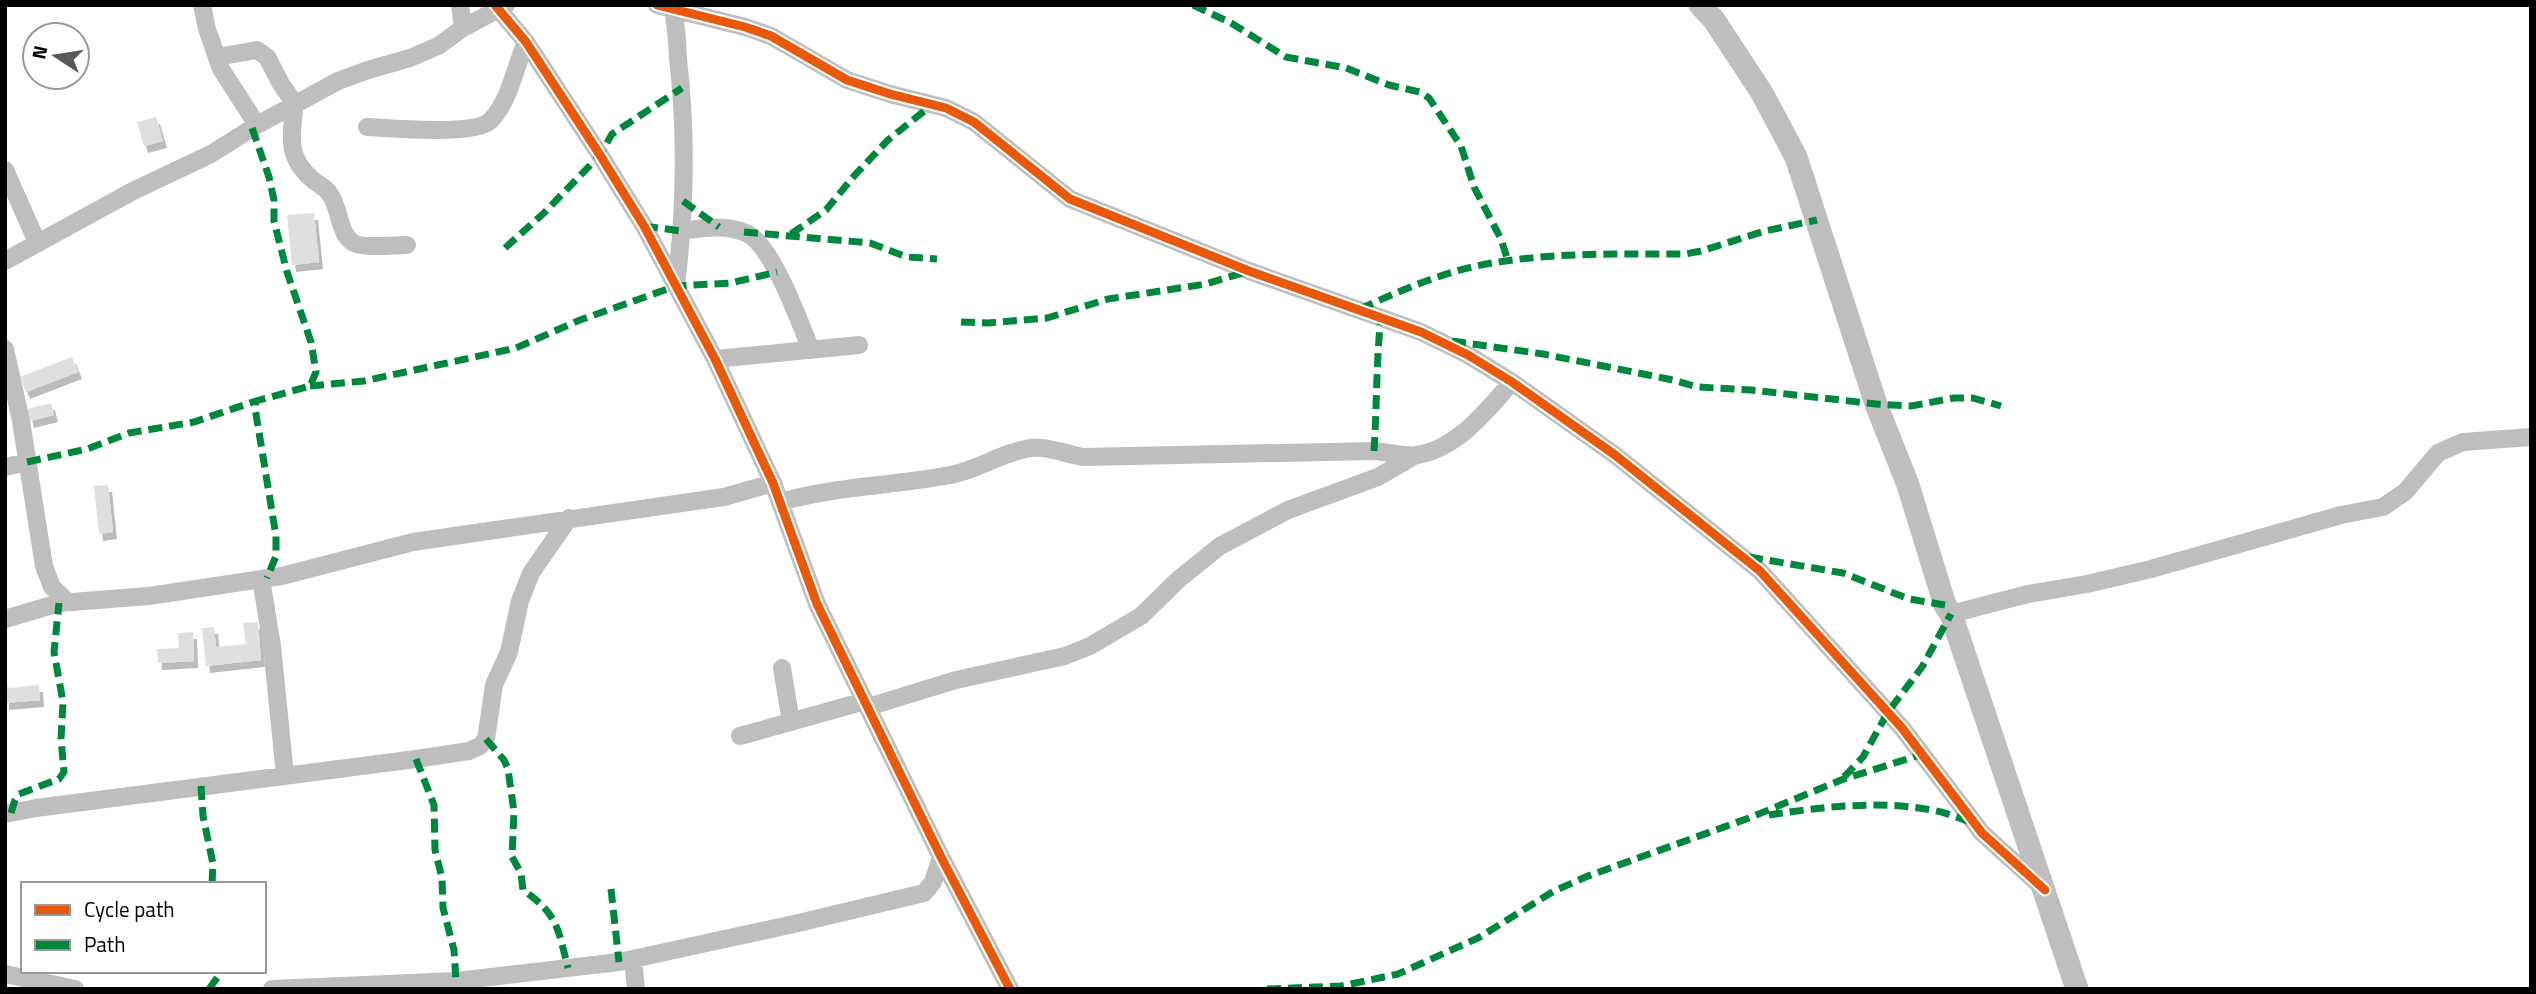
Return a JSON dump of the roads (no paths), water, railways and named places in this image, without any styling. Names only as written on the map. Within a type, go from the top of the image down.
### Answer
[{"type":"street","points":[[202,5],[221,69],[257,125]]},
{"type":"street","points":[[460,5],[463,27]]},
{"type":"street","points":[[1700,5],[1714,20],[1762,93],[1796,158],[2077,989]]},
{"type":"street","points":[[5,261],[132,191],[211,154],[295,104],[346,78],[410,58],[438,46],[463,27],[500,7],[526,42],[629,202],[715,359],[773,484],[817,604],[941,858],[1010,989]]},
{"type":"street","points":[[676,286],[684,135],[667,7],[771,36],[847,80],[946,108],[974,122],[1070,200],[1249,271],[1421,332],[1468,355],[1512,382],[1615,455],[1760,571],[1902,728],[1982,833],[2045,890]]},
{"type":"street","points":[[367,127],[468,129],[486,124],[508,92],[526,42]]},
{"type":"street","points":[[217,57],[257,50],[267,57],[295,104],[292,152],[296,162],[329,192],[346,234],[352,242],[407,245]]},
{"type":"street","points":[[5,170],[37,242]]},
{"type":"street","points":[[681,231],[726,228],[744,232],[756,239],[786,289],[811,350]]},
{"type":"street","points":[[715,359],[859,345]]},
{"type":"street","points":[[5,349],[47,579],[68,602]]},
{"type":"street","points":[[740,736],[956,680],[1065,656],[1090,646],[1141,616],[1220,546],[1288,510],[1378,477],[1416,455],[1458,438],[1512,382]]},
{"type":"street","points":[[1951,614],[2028,594],[2151,569],[2329,518],[2384,506],[2405,492],[2438,453],[2463,442],[2531,437]]},
{"type":"street","points":[[780,502],[809,494],[950,475],[972,470],[1006,454],[1032,448],[1045,448],[1083,457],[1374,451],[1416,455]]},
{"type":"street","points":[[5,467],[27,462]]},
{"type":"street","points":[[5,618],[68,602],[149,596],[261,579],[413,542],[724,497],[773,484]]},
{"type":"street","points":[[5,814],[416,759],[469,751],[480,746],[488,732],[494,685],[509,652],[520,601],[531,573],[569,518]]},
{"type":"street","points":[[261,579],[272,646],[285,775]]},
{"type":"street","points":[[782,668],[791,722]]},
{"type":"street","points":[[272,989],[489,983],[633,960],[924,892],[933,883],[941,858]]},
{"type":"street","points":[[633,960],[636,989]]},
{"type":"street","points":[[5,974],[75,989]]}]
